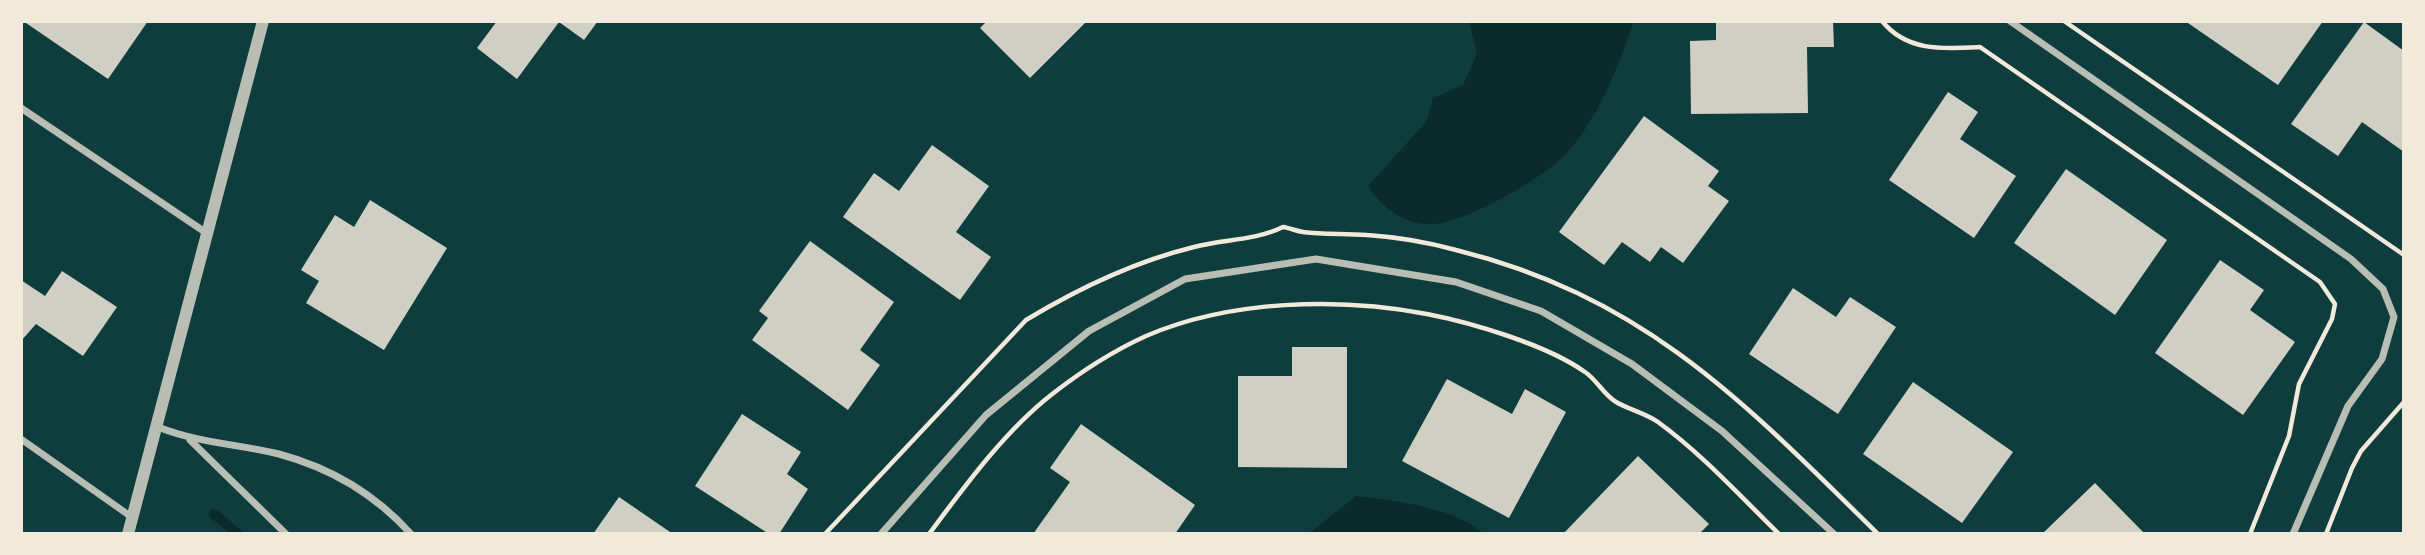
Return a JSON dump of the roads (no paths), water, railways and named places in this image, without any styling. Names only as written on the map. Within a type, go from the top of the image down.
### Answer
[{"type":"street","points":[[128,534],[263,21]]},
{"type":"street","points":[[2010,21],[2351,259],[2383,289],[2394,317],[2382,359],[2348,405],[2294,534]]},
{"type":"street","points":[[21,108],[208,234]]},
{"type":"street","points":[[881,534],[986,415],[1089,331],[1185,279],[1316,259],[1456,282],[1541,311],[1632,364],[1722,430],[1834,534]]},
{"type":"street","points":[[158,427],[189,439],[278,454],[334,472],[387,508],[411,534]]},
{"type":"street","points":[[21,439],[134,519]]},
{"type":"street","points":[[189,439],[286,534]]},
{"type":"water","points":[[1469,21],[1634,21],[1596,111],[1562,158],[1520,188],[1464,216],[1434,224],[1414,222],[1396,214],[1380,202],[1368,186],[1426,122],[1433,98],[1463,85],[1477,54]]},
{"type":"water","points":[[1356,496],[1441,511],[1472,525],[1484,534],[1308,534]]},
{"type":"waterway","points":[[214,514],[238,534]]}]
